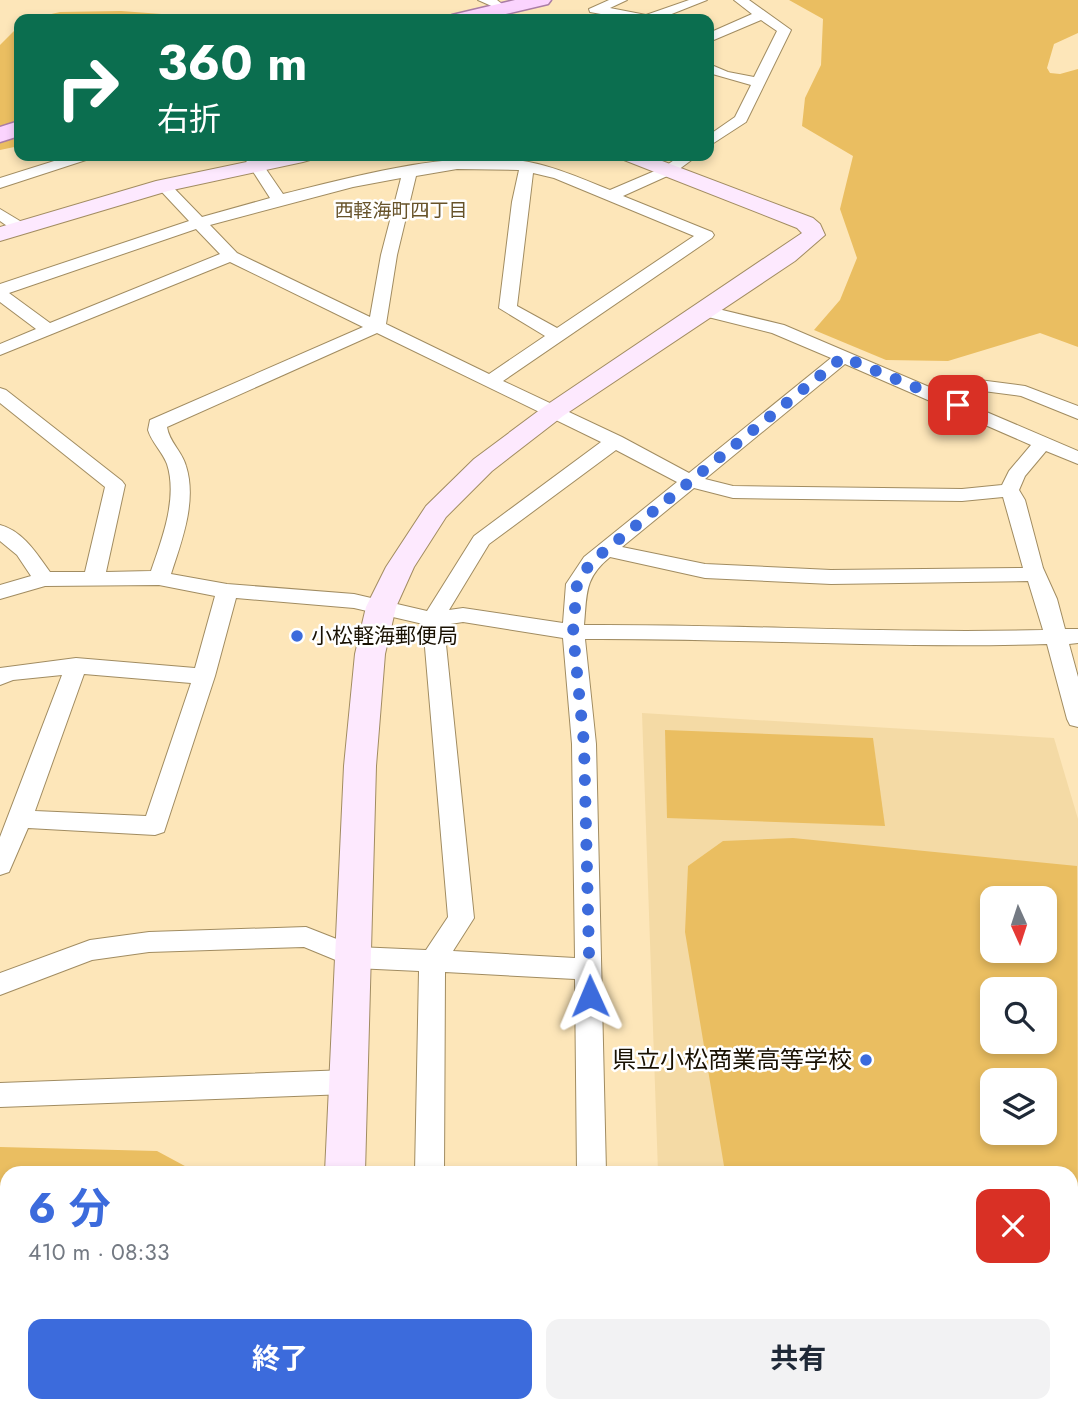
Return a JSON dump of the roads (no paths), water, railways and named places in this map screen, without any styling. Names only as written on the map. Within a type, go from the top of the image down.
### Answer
[{"type":"main road","points":[[468,14],[541,0]]},
{"type":"street","points":[[621,0],[595,9],[621,14]]},
{"type":"street","points":[[661,14],[701,0]]},
{"type":"street","points":[[714,138],[741,119],[784,30],[740,0]]},
{"type":"street","points":[[714,36],[763,14]]},
{"type":"street","points":[[714,69],[759,82]]},
{"type":"street","points":[[0,183],[68,161]]},
{"type":"street","points":[[0,214],[10,231],[253,161],[279,200]]},
{"type":"street","points":[[345,1166],[360,766],[370,654],[381,607],[400,567],[436,512],[483,465],[554,411],[706,311],[814,235],[805,223],[645,161]]},
{"type":"street","points":[[609,196],[669,170],[682,161]]},
{"type":"street","points":[[0,292],[198,223],[279,200],[410,171],[457,164],[493,163],[527,167],[559,175],[706,236],[490,381]]},
{"type":"street","points":[[527,167],[520,202],[508,308],[558,336]]},
{"type":"street","points":[[377,327],[389,255],[410,171]]},
{"type":"street","points":[[163,186],[231,256],[615,441],[671,469],[688,481],[733,492],[962,495],[1009,491]]},
{"type":"street","points":[[0,350],[231,256]]},
{"type":"street","points":[[0,292],[49,331]]},
{"type":"street","points":[[706,311],[778,329],[1078,458]]},
{"type":"street","points":[[159,578],[170,548],[180,499],[176,464],[157,434],[157,424],[377,327]]},
{"type":"street","points":[[592,1166],[584,744],[573,632],[577,584],[591,562],[843,357]]},
{"type":"street","points":[[937,396],[956,382],[1026,391],[1078,413]]},
{"type":"street","points":[[4,402],[115,485],[95,576]]},
{"type":"street","points":[[430,1166],[432,962],[461,918],[433,619],[481,540],[615,441]]},
{"type":"street","points":[[1009,491],[1016,475],[1043,442]]},
{"type":"street","points":[[1009,491],[1015,500],[1035,574],[1046,599],[1078,719]]},
{"type":"street","points":[[0,531],[24,550],[44,579]]},
{"type":"street","points":[[606,550],[705,571],[831,577],[1035,574]]},
{"type":"street","points":[[0,592],[44,579],[95,576],[159,578],[227,591],[354,601],[433,619],[463,615],[573,632],[705,631],[979,639],[1078,636]]},
{"type":"street","points":[[20,819],[155,826],[204,676],[227,591]]},
{"type":"street","points":[[0,677],[9,673],[76,666],[204,676]]},
{"type":"street","points":[[0,865],[20,819],[76,666]]},
{"type":"street","points":[[0,984],[90,950],[149,942],[306,937],[355,957],[589,969]]},
{"type":"street","points":[[0,1095],[347,1082]]},
{"type":"place","name":"小松軽海郵便局","points":[[297,636]]},
{"type":"place","name":"県立小松商業高等学校","points":[[866,1060]]},
{"type":"district","name":"西軽海町四丁目","points":[[401,210]]}]
